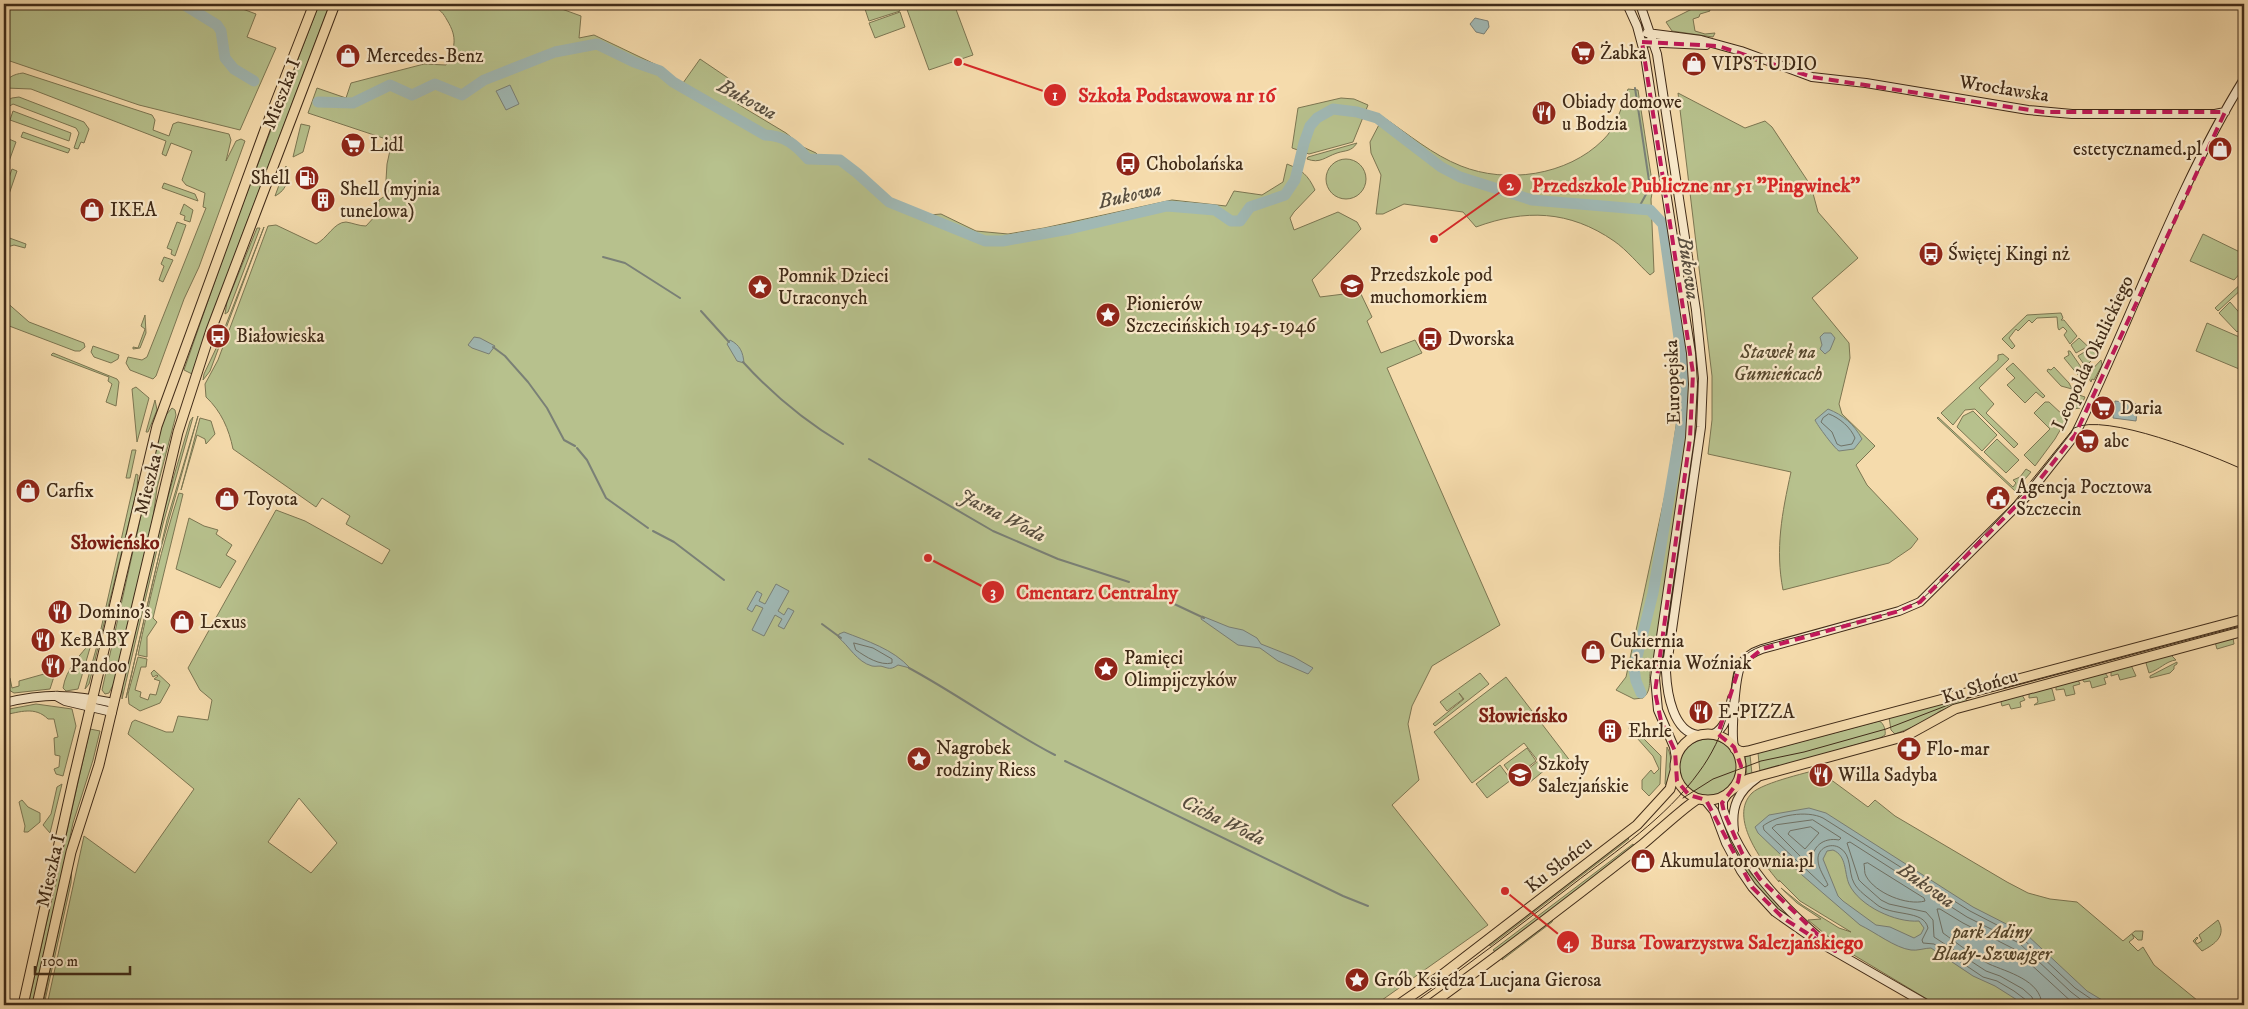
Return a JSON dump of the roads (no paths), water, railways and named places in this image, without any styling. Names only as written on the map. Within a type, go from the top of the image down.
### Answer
[{"type":"main road","name":"Mieszka I","points":[[23,1005],[159,418],[266,127],[314,4]]},
{"type":"main road","name":"Mieszka I","points":[[37,1005],[71,852],[99,765],[169,466],[189,397],[280,143],[335,4]]},
{"type":"main road","name":"Europejska","points":[[1627,4],[1642,42],[1693,373],[1690,438],[1655,678],[1658,710],[1674,747],[1676,758]]},
{"type":"main road","name":"Europejska","points":[[1640,4],[1654,43],[1696,310],[1703,378],[1701,427],[1667,660],[1667,683],[1673,708],[1682,726],[1688,733],[1698,736]]},
{"type":"main road","points":[[1640,34],[1651,33],[1693,39],[1718,46]]},
{"type":"main road","points":[[1642,42],[1718,46]]},
{"type":"main road","name":"Wrocławska","points":[[1718,46],[1812,77],[1866,83],[2051,113],[2208,115],[2225,112]]},
{"type":"main road","name":"Leopolda Okulickiego","points":[[1713,734],[1723,726],[1741,665],[1756,651],[1899,612],[1920,602],[1935,590],[1996,524],[2029,493],[2075,435],[2125,329],[2190,180],[2244,79]]},
{"type":"main road","name":"Ku Słońcu","points":[[1735,748],[1742,752],[1748,752],[2244,618]]},
{"type":"main road","name":"Ku Słońcu","points":[[1731,791],[1744,780],[1906,736],[1941,715],[1962,707],[2244,631]]},
{"type":"main road","name":"Leopolda Okulickiego","points":[[1735,748],[1732,737],[1736,684]]},
{"type":"main road","points":[[4,703],[37,696],[56,696],[65,701],[92,703],[113,708]]},
{"type":"main road","points":[[1835,951],[1802,923],[1768,888],[1750,865],[1737,841],[1723,809],[1724,800],[1738,780],[1741,768],[1735,748],[1724,738],[1713,734],[1698,736],[1684,744],[1676,758],[1675,771],[1682,788],[1689,795],[1702,800],[1712,807],[1733,856],[1752,887],[1782,918],[1810,938],[1928,1005]]},
{"type":"main road","name":"Ku Słońcu","points":[[1398,1005],[1483,944],[1637,824],[1670,789],[1675,771]]},
{"type":"main road","points":[[1737,841],[1733,818],[1736,799],[1748,785],[1764,774]]},
{"type":"main road","points":[[1702,800],[1715,800],[1731,791]]},
{"type":"main road","name":"Ku Słońcu","points":[[1430,1005],[1619,863],[1664,827],[1690,802],[1702,800]]},
{"type":"water","points":[[1475,18],[1488,21],[1489,27],[1484,34],[1476,32],[1470,24]]},
{"type":"water","points":[[510,85],[519,104],[506,110],[496,91]]},
{"type":"water","points":[[1824,333],[1831,333],[1835,338],[1830,350],[1825,354],[1820,349],[1822,345],[1820,337]]},
{"type":"water","points":[[474,337],[495,346],[489,354],[472,348],[468,345]]},
{"type":"water","points":[[730,340],[740,349],[744,363],[737,361],[727,344]]},
{"type":"water","points":[[2115,401],[2138,404],[2136,421],[2113,418]]},
{"type":"water","points":[[1828,409],[1848,421],[1859,434],[1862,439],[1854,449],[1839,451],[1819,427],[1815,420]]},
{"type":"water","points":[[776,584],[789,591],[778,611],[784,615],[788,608],[794,611],[784,629],[778,626],[782,619],[775,615],[764,636],[752,630],[763,608],[756,605],[752,612],[747,609],[757,591],[762,594],[759,601],[765,604]]},
{"type":"water","points":[[1202,616],[1229,627],[1243,630],[1257,638],[1261,644],[1294,657],[1313,668],[1308,674],[1278,661],[1260,648],[1238,645],[1201,619]]},
{"type":"water","points":[[844,632],[871,642],[888,651],[910,668],[898,665],[889,668],[867,664],[838,637],[839,634]]},
{"type":"water","points":[[1809,808],[1826,813],[1973,907],[2026,934],[2087,991],[2107,1003],[2116,1005],[2025,1005],[1995,986],[1973,976],[1931,948],[1911,950],[1892,943],[1860,925],[1802,875],[1758,833],[1755,827],[1769,815]],"holes":[[[1833,850],[1843,860],[1849,884],[1861,899],[1869,906],[1889,916],[1919,921],[1924,928],[1921,934],[1914,938],[1890,927],[1876,925],[1843,901],[1838,896],[1823,859],[1827,851]]]},
{"type":"waterway","name":"Bukowa","points":[[131,4],[136,4]]},
{"type":"waterway","name":"Bukowa","points":[[183,4],[217,25],[221,31],[225,58],[234,69],[254,81]]},
{"type":"waterway","name":"Bukowa","points":[[318,102],[353,103],[390,85],[412,95],[435,84],[462,95],[484,80],[555,52],[597,44],[634,62],[660,71],[673,82],[765,135],[784,139],[799,149],[808,159],[840,160],[889,202],[985,241],[1003,241],[1069,229],[1167,206],[1215,210],[1231,221],[1240,221],[1250,207],[1285,195],[1295,180],[1310,126],[1317,118],[1333,109],[1357,112],[1377,118],[1441,167],[1460,177],[1532,200],[1650,210],[1663,224],[1683,366],[1681,427],[1653,593],[1634,669],[1641,693]]},
{"type":"waterway","points":[[1635,88],[1650,187],[1638,209]]},
{"type":"waterway","name":"Jasna Woda","points":[[603,257],[625,263],[680,298]]},
{"type":"waterway","name":"Jasna Woda","points":[[701,311],[729,342]]},
{"type":"waterway","name":"Cicha Woda","points":[[493,347],[505,356],[528,382],[547,408],[564,440],[575,446]]},
{"type":"waterway","name":"Jasna Woda","points":[[743,362],[790,407],[843,444]]},
{"type":"waterway","name":"Cicha Woda","points":[[577,448],[587,460],[606,498],[648,528]]},
{"type":"waterway","name":"Jasna Woda","points":[[869,459],[993,531],[1058,559],[1129,582]]},
{"type":"waterway","name":"Cicha Woda","points":[[653,531],[674,542],[724,580]]},
{"type":"waterway","name":"Jasna Woda","points":[[1153,594],[1204,618]]},
{"type":"waterway","name":"Cicha Woda","points":[[822,624],[841,638]]},
{"type":"waterway","name":"Cicha Woda","points":[[909,668],[1055,755]]},
{"type":"waterway","name":"Cicha Woda","points":[[1065,761],[1343,896],[1368,906]]},
{"type":"tram line","points":[[1411,1005],[1640,833],[1686,789],[1716,745],[1730,704],[1734,674],[1742,658],[1762,646],[1894,612],[1920,601],[2010,507],[2074,428],[2089,425],[2133,430],[2184,446],[2244,470]]},
{"type":"tram line","points":[[1683,798],[1713,779],[1761,761],[1804,752],[1886,729],[1961,700],[2244,625]]},
{"type":"place","name":"Żabka","points":[[1583,53]]},
{"type":"place","name":"Mercedes-Benz","points":[[348,56]]},
{"type":"place","name":"Szkoła Podstawowa nr 16","points":[[958,62]]},
{"type":"place","name":"VIPSTUDIO","points":[[1694,64]]},
{"type":"place","name":"Obiady domowe u Bodzia","points":[[1544,113]]},
{"type":"place","name":"Lidl","points":[[353,145]]},
{"type":"place","name":"estetycznamed.pl","points":[[2220,149]]},
{"type":"place","name":"Chobolańska","points":[[1128,164]]},
{"type":"place","name":"Shell","points":[[307,178]]},
{"type":"place","name":"Shell (myjnia tunelowa)","points":[[323,200]]},
{"type":"place","name":"IKEA","points":[[92,210]]},
{"type":"place","name":"Przedszkole Publiczne nr 51 \"Pingwinek\"","points":[[1434,239]]},
{"type":"place","name":"Świętej Kingi nż","points":[[1931,254]]},
{"type":"place","name":"Przedszkole pod muchomorkiem","points":[[1352,286]]},
{"type":"place","name":"Pomnik Dzieci Utraconych","points":[[760,287]]},
{"type":"place","name":"Pionierów Szczecińskich 1945-1946","points":[[1108,315]]},
{"type":"place","name":"Białowieska","points":[[218,336]]},
{"type":"place","name":"Dworska","points":[[1430,339]]},
{"type":"place","name":"Daria","points":[[2103,408]]},
{"type":"place","name":"abc","points":[[2087,441]]},
{"type":"place","name":"Carfix","points":[[28,491]]},
{"type":"place","name":"Agencja Pocztowa Szczecin","points":[[1998,498]]},
{"type":"place","name":"Toyota","points":[[227,499]]},
{"type":"place","name":"Cmentarz Centralny","points":[[928,558]]},
{"type":"place","name":"Domino's","points":[[60,612]]},
{"type":"place","name":"Lexus","points":[[182,622]]},
{"type":"place","name":"KeBABY","points":[[43,640]]},
{"type":"place","name":"Cukiernia Piekarnia Woźniak","points":[[1593,652]]},
{"type":"place","name":"Pandoo","points":[[53,666]]},
{"type":"place","name":"Pamięci Olimpijczyków","points":[[1106,669]]},
{"type":"place","name":"E-PIZZA","points":[[1701,712]]},
{"type":"place","name":"Ehrle","points":[[1610,731]]},
{"type":"place","name":"Flo-mar","points":[[1909,749]]},
{"type":"place","name":"Nagrobek rodziny Riess","points":[[919,759]]},
{"type":"place","name":"Szkoły Salezjańskie","points":[[1520,775]]},
{"type":"place","name":"Willa Sadyba","points":[[1821,775]]},
{"type":"place","name":"Akumulatorownia.pl","points":[[1643,861]]},
{"type":"place","name":"Bursa Towarzystwa Salezjańskiego","points":[[1505,891]]},
{"type":"place","name":"Grób Księdza Lucjana Gierosa","points":[[1357,980]]},
{"type":"district","name":"Słowieńsko","points":[[115,543]]},
{"type":"district","name":"Słowieńsko","points":[[1523,716]]},
{"type":"park label","name":"Stawek na Gumieńcach","points":[[1778,363]]},
{"type":"park label","name":"park Adiny Blady-Szwajger","points":[[1992,943]]}]
